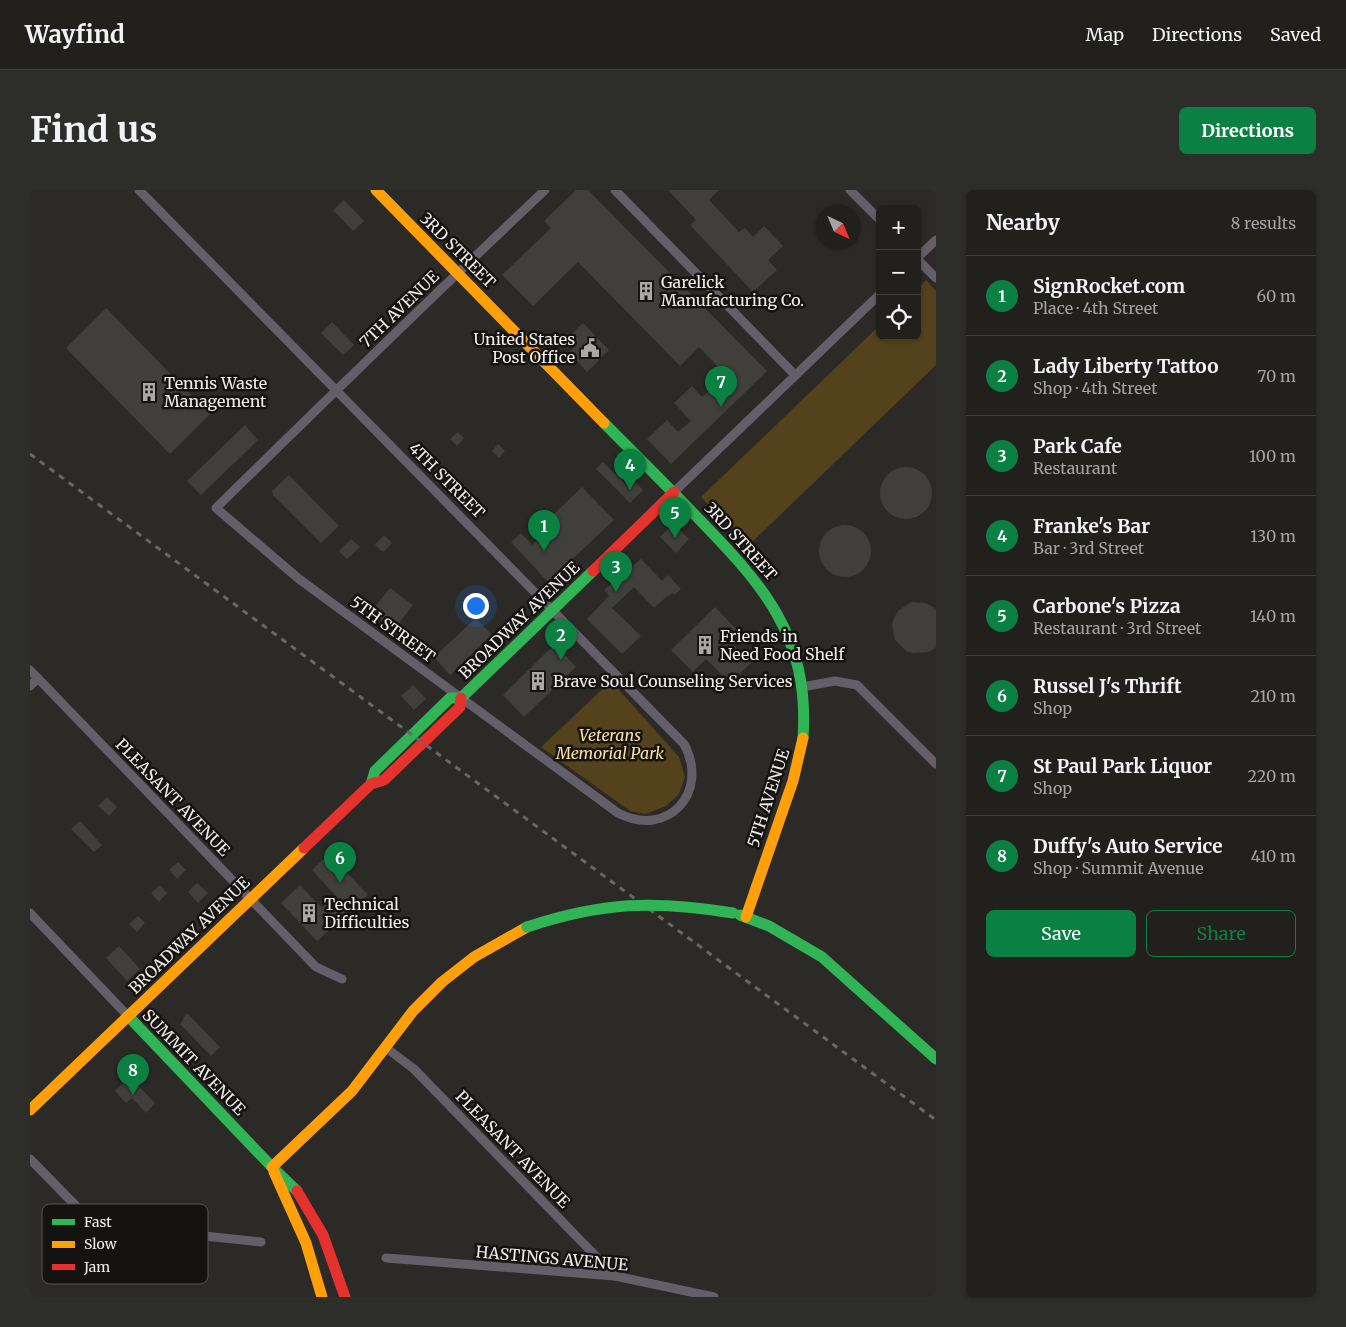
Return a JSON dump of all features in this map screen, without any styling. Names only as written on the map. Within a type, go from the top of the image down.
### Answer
[{"type":"street","name":"4TH STREET","points":[[139,190],[684,744],[689,753],[692,773],[691,785],[679,806]]},
{"type":"street","name":"3RD STREET","points":[[376,190],[743,564],[767,594],[791,639],[802,687]]},
{"type":"street","name":"7TH AVENUE","points":[[275,450],[545,190]]},
{"type":"street","points":[[615,190],[796,375]]},
{"type":"street","points":[[850,190],[876,216]]},
{"type":"street","points":[[921,255],[936,240]]},
{"type":"street","points":[[921,263],[936,278]]},
{"type":"street","name":"BROADWAY AVENUE","points":[[30,1110],[371,784],[375,771],[450,698],[461,698],[879,295]]},
{"type":"street","name":"5TH STREET","points":[[275,450],[216,508],[299,579],[627,818],[646,822],[657,820],[679,806]]},
{"type":"street","name":"PLEASANT AVENUE","points":[[30,670],[316,967],[342,979]]},
{"type":"street","points":[[30,686],[38,678]]},
{"type":"street","points":[[802,687],[835,681],[857,685],[936,764]]},
{"type":"street","name":"5TH AVENUE","points":[[746,917],[800,759],[804,729],[802,687]]},
{"type":"street","points":[[272,1167],[346,1097],[413,1011],[445,978],[493,944],[527,927],[574,912],[624,903],[678,904],[733,913],[746,917],[802,944],[835,966],[936,1059]]},
{"type":"street","name":"SUMMIT AVENUE","points":[[30,913],[298,1192],[310,1208],[333,1259],[345,1297]]},
{"type":"street","name":"PLEASANT AVENUE","points":[[385,1047],[414,1069],[615,1276]]},
{"type":"street","points":[[30,1159],[74,1204]]},
{"type":"street","name":"SUMMIT AVENUE","points":[[272,1167],[306,1243],[322,1297]]},
{"type":"street","points":[[208,1236],[261,1242]]},
{"type":"street","name":"HASTINGS AVENUE","points":[[386,1258],[615,1276],[714,1297]]},
{"type":"green space","points":[[926,280],[936,291],[936,365],[748,546],[701,497],[876,329],[876,340],[921,340],[921,285]]},
{"type":"green space","name":"Veterans Memorial Park","points":[[611,681],[679,757],[685,777],[679,794],[666,806],[646,814],[630,811],[541,747]]},
{"type":"building","name":"Garelick Manufacturing Co.","points":[[576,190],[588,190],[767,371],[671,464],[647,439],[667,420],[678,432],[691,421],[674,403],[692,386],[702,397],[726,375],[699,347],[680,366],[578,262],[533,306],[502,275],[551,228],[544,221]]},
{"type":"building","points":[[668,190],[719,190],[709,200],[739,232],[745,228],[753,237],[764,226],[783,246],[768,260],[777,270],[753,292],[690,225],[696,220]]},
{"type":"building","points":[[344,200],[364,221],[353,231],[333,210]]},
{"type":"building","name":"Tennis Waste Management","points":[[106,308],[210,414],[170,454],[66,348]]},
{"type":"building","points":[[332,322],[354,345],[343,355],[321,333]]},
{"type":"building","name":"United States Post Office","points":[[583,323],[609,350],[587,372],[569,352],[577,345],[569,336]]},
{"type":"building","points":[[245,425],[258,440],[201,495],[187,481]]},
{"type":"building","points":[[458,432],[464,438],[457,446],[450,439]]},
{"type":"building","points":[[498,444],[505,451],[499,458],[492,451]]},
{"type":"building","points":[[603,462],[630,489],[636,483],[643,490],[630,503],[596,469]]},
{"type":"building","points":[[906,467],[920,471],[928,479],[932,493],[928,507],[920,515],[906,519],[892,515],[884,507],[880,493],[884,479],[892,471]]},
{"type":"building","points":[[289,475],[339,526],[321,543],[273,495],[272,491]]},
{"type":"building","points":[[582,487],[614,520],[548,582],[511,542],[521,533],[532,545],[556,522],[551,517]]},
{"type":"building","points":[[673,524],[689,539],[676,553],[660,537]]},
{"type":"building","points":[[845,525],[859,529],[867,537],[871,551],[867,565],[859,573],[845,577],[831,573],[823,565],[819,551],[823,537],[831,529]]},
{"type":"building","points":[[384,535],[392,543],[383,552],[375,545]]},
{"type":"building","points":[[351,539],[360,547],[347,559],[339,551]]},
{"type":"building","points":[[641,559],[662,581],[668,575],[681,589],[674,595],[672,593],[654,608],[634,587],[612,608],[641,636],[622,654],[587,619],[609,596],[604,590]]},
{"type":"building","points":[[390,588],[413,605],[394,630],[371,612]]},
{"type":"building","points":[[911,602],[926,603],[936,609],[936,647],[929,652],[913,653],[906,651],[895,640],[892,625],[894,618],[898,611]]},
{"type":"building","name":"Friends in Need Food Shelf","points":[[715,607],[737,630],[728,639],[751,663],[730,683],[706,659],[693,672],[671,650]]},
{"type":"building","points":[[476,618],[492,635],[450,675],[434,657]]},
{"type":"building","points":[[555,644],[576,667],[524,717],[503,695]]},
{"type":"building","points":[[413,685],[426,699],[414,710],[401,696]]},
{"type":"building","points":[[107,797],[117,807],[109,816],[98,806]]},
{"type":"building","points":[[80,821],[102,845],[94,852],[71,829]]},
{"type":"building","points":[[329,854],[368,895],[317,941],[281,903],[300,885],[322,908],[335,895],[312,870]]},
{"type":"building","points":[[178,862],[186,870],[177,879],[169,870]]},
{"type":"building","points":[[197,883],[208,893],[198,903],[188,892]]},
{"type":"building","points":[[160,885],[167,893],[159,902],[151,893]]},
{"type":"building","points":[[138,916],[145,923],[137,932],[129,924]]},
{"type":"building","points":[[119,946],[140,969],[127,981],[106,958]]},
{"type":"building","points":[[187,1013],[220,1047],[211,1056],[180,1024]]},
{"type":"building","points":[[130,1077],[155,1103],[146,1113],[132,1098],[126,1103],[115,1091]]},
{"type":"railway","points":[[30,454],[936,1120]]},
{"type":"traffic: fast","points":[[604,423],[741,564],[777,614],[790,640],[798,669],[803,702],[803,738]]},
{"type":"traffic: fast","points":[[371,784],[375,771],[450,698],[461,698],[593,571]]},
{"type":"traffic: fast","points":[[527,927],[580,912],[629,906],[678,906],[733,913]]},
{"type":"traffic: fast","points":[[740,915],[769,926],[822,957],[936,1059]]},
{"type":"traffic: fast","points":[[128,1016],[297,1191]]},
{"type":"traffic: slow","points":[[376,190],[604,423]]},
{"type":"traffic: slow","points":[[746,917],[793,781],[803,738]]},
{"type":"traffic: slow","points":[[30,1110],[304,848]]},
{"type":"traffic: slow","points":[[272,1167],[352,1091],[413,1011],[442,982],[474,957],[527,927]]},
{"type":"traffic: slow","points":[[274,1172],[306,1243],[322,1297]]},
{"type":"traffic: jam","points":[[593,571],[674,492]]},
{"type":"traffic: jam","points":[[304,848],[371,784],[384,780],[460,707],[461,698]]},
{"type":"traffic: jam","points":[[297,1191],[323,1235],[345,1297]]},
{"type":"place","name":"Garelick Manufacturing Co.","points":[[646,291]]},
{"type":"place","name":"United States Post Office","points":[[590,348]]},
{"type":"place","name":"Tennis Waste Management","points":[[149,392]]},
{"type":"place","name":"St Paul Park Liquor","points":[[721,407]]},
{"type":"place","name":"Franke's Bar","points":[[630,490]]},
{"type":"place","name":"Carbone's Pizza","points":[[675,538]]},
{"type":"place","name":"SignRocket.com","points":[[544,551]]},
{"type":"place","name":"Park Cafe","points":[[616,592]]},
{"type":"place","name":"Friends in Need Food Shelf","points":[[705,645]]},
{"type":"place","name":"Lady Liberty Tattoo","points":[[561,660]]},
{"type":"place","name":"Brave Soul Counseling Services","points":[[538,681]]},
{"type":"place","name":"Russel J's Thrift","points":[[340,883]]},
{"type":"place","name":"Technical Difficulties","points":[[309,913]]},
{"type":"place","name":"Duffy's Auto Service","points":[[133,1095]]}]
